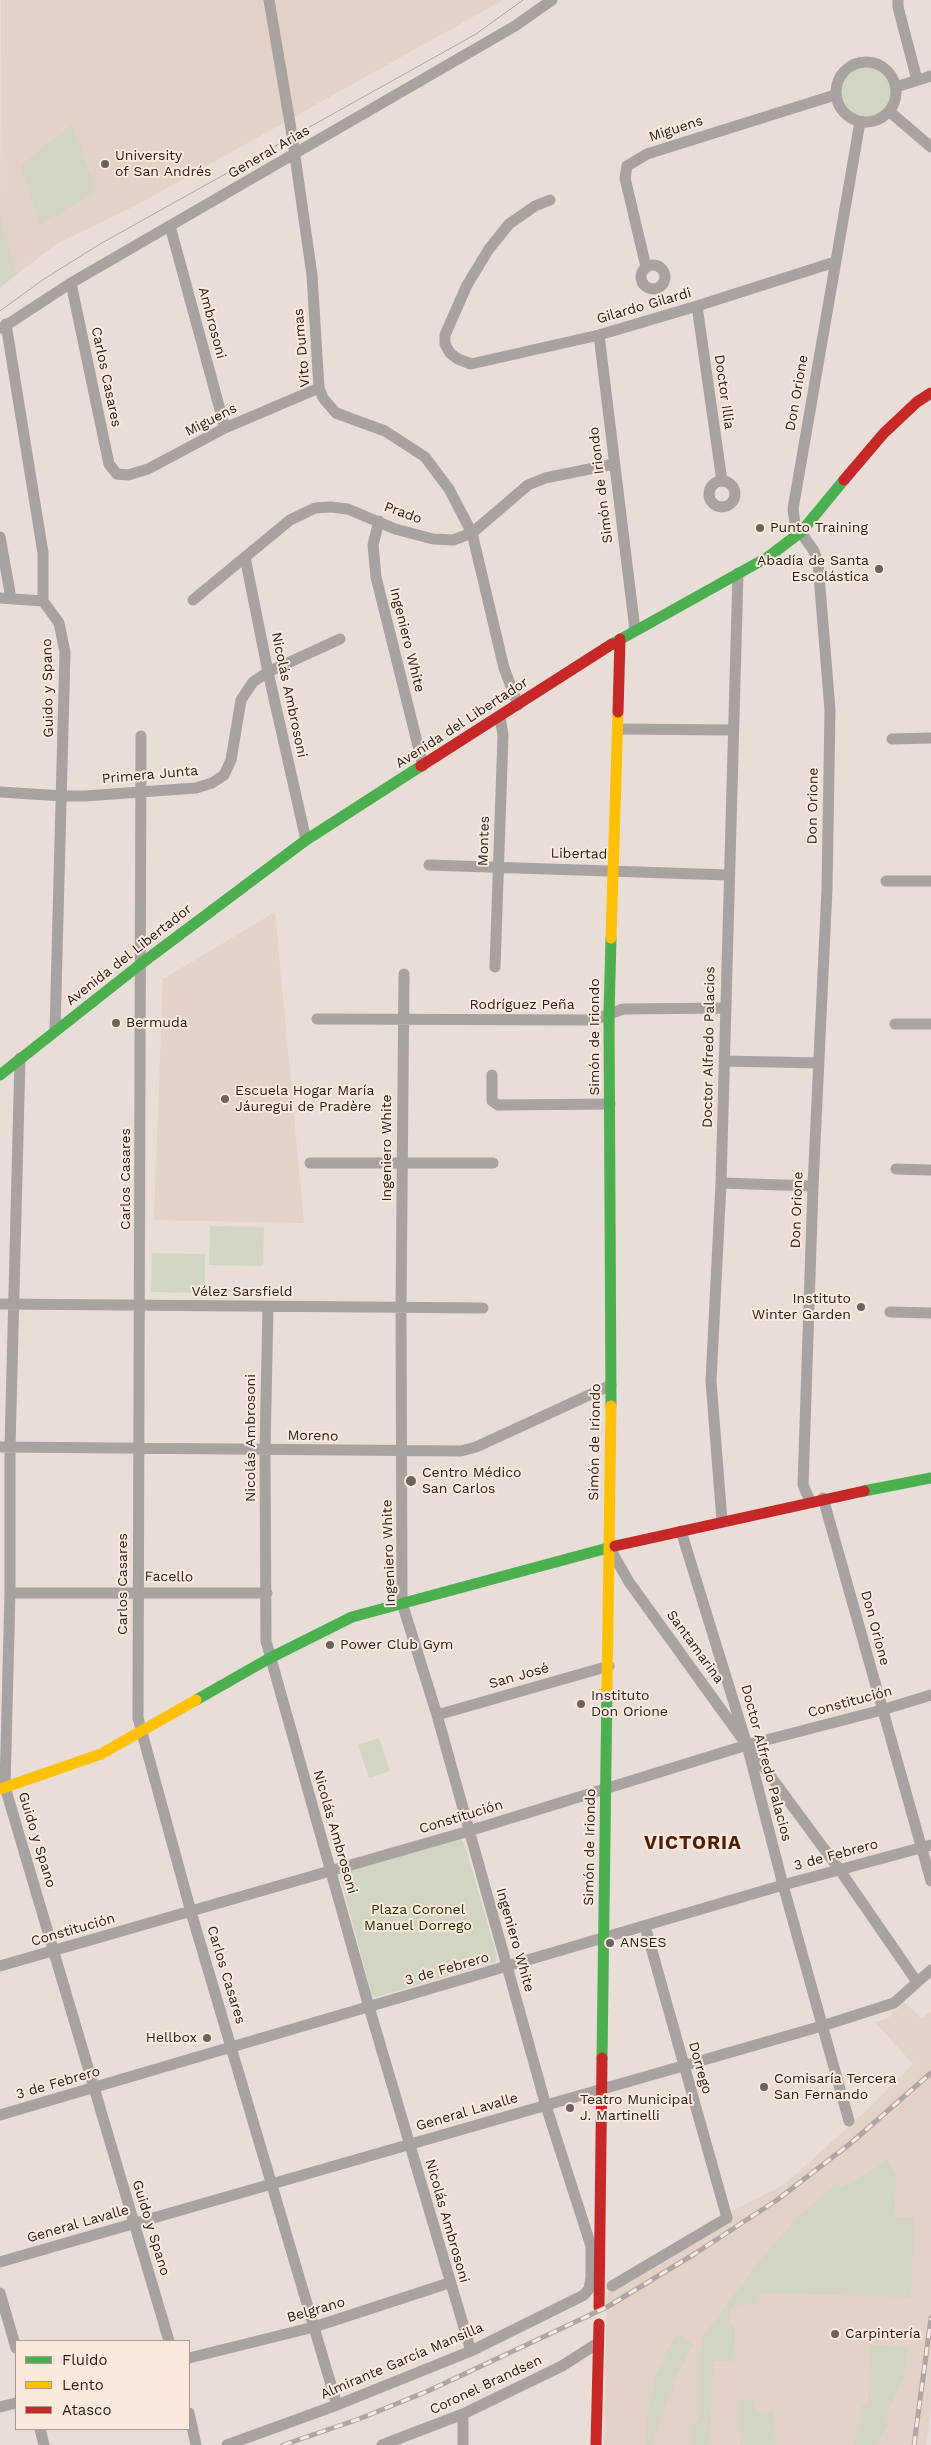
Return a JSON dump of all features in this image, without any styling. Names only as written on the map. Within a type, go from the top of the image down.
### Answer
[{"type":"main road","name":"Avenida del Libertador","points":[[0,1075],[142,963],[306,840],[634,630],[768,557],[801,532],[884,433],[917,402],[931,393]]},
{"type":"main road","name":"Simón de Iriondo","points":[[595,2246],[602,2090],[609,1666],[611,1384],[609,1014],[620,639]]},
{"type":"main road","points":[[3,1788],[101,1754],[270,1658],[352,1617],[609,1547],[823,1498],[931,1478]]},
{"type":"main road","points":[[595,2246],[599,2307]]},
{"type":"main road","points":[[596,2445],[599,2324]]},
{"type":"street","name":"Vito Dumas","points":[[269,0],[295,155],[312,275],[319,388],[323,398],[336,413],[385,431],[425,457],[449,489],[472,533],[504,668],[518,705]]},
{"type":"street","name":"General Arias","points":[[3,327],[71,283],[515,26],[552,0]]},
{"type":"street","points":[[898,0],[898,7],[917,80]]},
{"type":"street","points":[[868,62],[882,66],[893,77],[896,87],[896,96],[890,112],[876,121],[860,122],[843,113],[835,95],[836,84],[841,75],[857,63],[868,62]]},
{"type":"street","points":[[896,87],[931,76]]},
{"type":"street","name":"Miguens","points":[[646,267],[625,178],[627,166],[647,154],[835,95]]},
{"type":"street","points":[[890,112],[931,146]]},
{"type":"street","name":"Don Orione","points":[[810,1501],[803,1485],[813,1186],[827,889],[830,710],[818,563],[814,551],[795,524],[793,509],[860,122]]},
{"type":"street","name":"Gilardo Gilardi","points":[[550,200],[535,206],[509,224],[467,285],[445,335],[446,344],[450,352],[458,359],[471,364],[599,335],[835,262]]},
{"type":"street","name":"Ambrosoni","points":[[170,226],[225,428]]},
{"type":"street","name":"Carlos Casares","points":[[71,283],[109,464],[117,474]]},
{"type":"street","name":"Doctor Illia","points":[[697,306],[722,481]]},
{"type":"street","points":[[0,537],[6,598],[43,601],[43,553],[3,327]]},
{"type":"street","name":"Simón de Iriondo","points":[[599,335],[634,630]]},
{"type":"street","name":"Miguens","points":[[117,474],[128,475],[148,469],[225,428],[319,388]]},
{"type":"street","name":"Prado","points":[[193,600],[290,520],[315,508],[331,506],[348,509],[395,529],[433,538],[452,540],[472,533],[528,485],[545,478],[614,464]]},
{"type":"street","name":"Ingeniero White","points":[[379,521],[373,545],[376,577],[423,766]]},
{"type":"street","name":"Nicolás Ambrosoni","points":[[245,557],[268,672],[306,840]]},
{"type":"street","name":"Doctor Alfredo Palacios","points":[[722,1521],[711,1381],[721,1183],[732,730],[738,574]]},
{"type":"street","name":"Guido y Spano","points":[[43,601],[59,623],[65,652],[63,796],[55,1031]]},
{"type":"street","name":"Primera Junta","points":[[0,792],[63,796],[142,793],[196,788],[212,783],[224,775],[231,760],[241,700],[253,682],[268,672],[340,639]]},
{"type":"street","name":"Montes","points":[[495,967],[503,735],[500,716]]},
{"type":"street","points":[[618,729],[732,730]]},
{"type":"street","name":"Carlos Casares","points":[[141,736],[142,963],[137,1592],[140,1732],[191,1912],[337,2405]]},
{"type":"street","points":[[892,739],[931,738]]},
{"type":"street","name":"Libertad","points":[[429,865],[728,875]]},
{"type":"street","points":[[886,880],[931,881]]},
{"type":"street","name":"Ingeniero White","points":[[404,974],[402,1020],[401,1308],[402,1604],[437,1715],[546,2106],[595,2246]]},
{"type":"street","name":"Rodríguez Peña","points":[[317,1019],[594,1020],[623,1009],[725,1008]]},
{"type":"street","points":[[895,1024],[931,1024]]},
{"type":"street","name":"Guido y Spano","points":[[20,1058],[14,1304],[5,1447],[10,1592],[3,1788],[55,1950],[93,2088],[169,2340]]},
{"type":"street","points":[[724,1061],[819,1063]]},
{"type":"street","points":[[492,1075],[492,1101],[498,1105],[610,1104]]},
{"type":"street","points":[[310,1163],[493,1163]]},
{"type":"street","points":[[896,1168],[931,1170]]},
{"type":"street","points":[[721,1183],[813,1186]]},
{"type":"street","name":"Vélez Sarsfield","points":[[0,1304],[483,1308]]},
{"type":"street","name":"Nicolás Ambrosoni","points":[[268,1307],[265,1450],[266,1641],[369,2007],[449,2283],[471,2350]]},
{"type":"street","points":[[890,1312],[931,1313]]},
{"type":"street","name":"Moreno","points":[[5,1447],[402,1452],[461,1451],[476,1447],[611,1384]]},
{"type":"street","name":"Don Orione","points":[[823,1498],[882,1710],[926,1846],[931,1881]]},
{"type":"street","name":"Doctor Alfredo Palacios","points":[[682,1531],[747,1745],[783,1885],[849,2120]]},
{"type":"street","name":"Santamarina","points":[[609,1547],[629,1582],[839,1869],[917,1982]]},
{"type":"street","name":"Facello","points":[[10,1592],[267,1593]]},
{"type":"street","name":"San José","points":[[437,1715],[609,1666]]},
{"type":"street","name":"Constitución","points":[[0,1966],[469,1831],[606,1786],[747,1745],[931,1696]]},
{"type":"street","name":"3 de Febrero","points":[[0,2116],[783,1885],[926,1846]]},
{"type":"street","name":"Dorrego","points":[[612,2286],[727,2218],[645,1926]]},
{"type":"street","name":"General Lavalle","points":[[0,2262],[271,2183],[684,2068],[822,2026],[894,2003],[931,1970]]},
{"type":"street","name":"Simón de Iriondo","points":[[584,2294],[588,2289],[591,2278],[595,2246]]},
{"type":"street","name":"Belgrano","points":[[190,2358],[314,2327],[449,2283]]},
{"type":"street","points":[[0,2293],[15,2345]]},
{"type":"street","name":"Almirante García Mansilla","points":[[227,2445],[337,2405],[471,2350],[584,2294]]},
{"type":"street","name":"Coronel Brandsen","points":[[382,2445],[463,2414],[562,2366],[598,2343]]},
{"type":"street","points":[[0,2407],[15,2403]]},
{"type":"street","points":[[463,2414],[463,2445]]},
{"type":"street","points":[[190,2418],[196,2445]]},
{"type":"street","points":[[40,2430],[44,2445]]},
{"type":"shaded area","name":"University of San Andrés","points":[[1,0],[503,0],[133,207],[58,243],[17,274],[0,216]]},
{"type":"shaded area","name":"Escuela Hogar María Jáuregui de Pradère","points":[[275,912],[304,1223],[154,1220],[163,979]]},
{"type":"shaded area","points":[[904,2002],[922,2019],[931,2011],[931,2410],[926,2445],[604,2445],[607,2295],[612,2286],[719,2218],[785,2184],[866,2111],[913,2064],[875,2022],[888,2018]]},
{"type":"green space","points":[[866,67],[884,74],[891,92],[884,110],[866,117],[848,110],[841,92],[848,74]]},
{"type":"green space","points":[[72,124],[97,192],[40,225],[21,165]]},
{"type":"green space","points":[[0,216],[17,274],[0,288]]},
{"type":"green space","points":[[210,1226],[264,1227],[263,1266],[209,1265]]},
{"type":"green space","points":[[152,1253],[205,1254],[205,1293],[151,1292]]},
{"type":"green space","points":[[379,1738],[390,1771],[369,1778],[358,1745]]},
{"type":"green space","name":"Plaza Coronel Manuel Dorrego","points":[[460,1839],[464,1843],[497,1956],[496,1962],[376,1997],[372,1996],[340,1876],[344,1872]]},
{"type":"green space","points":[[888,2160],[896,2174],[894,2217],[914,2218],[911,2297],[760,2293],[759,2304],[735,2305],[730,2310],[728,2317],[730,2324],[735,2328],[734,2361],[713,2361],[710,2445],[690,2445],[691,2426],[698,2421],[698,2361],[704,2335],[766,2252],[800,2215],[837,2182],[841,2188]]},
{"type":"green space","points":[[678,2334],[694,2343],[676,2378],[652,2445],[646,2445],[648,2407],[656,2375],[667,2350]]},
{"type":"green space","points":[[869,2345],[908,2347],[907,2360],[903,2378],[884,2421],[888,2424],[876,2445],[853,2445],[860,2422],[861,2405],[868,2405]]},
{"type":"green space","points":[[739,2399],[755,2401],[755,2412],[774,2412],[776,2445],[740,2445]]},
{"type":"tram line","points":[[0,311],[44,279],[100,244],[476,34],[523,0]]},
{"type":"railway","points":[[283,2445],[359,2419],[428,2391],[607,2307],[696,2253],[777,2200],[851,2143],[931,2073]]},
{"type":"railway","points":[[914,2445],[931,2318]]},
{"type":"traffic: fast","points":[[612,644],[768,557],[801,532],[844,480]]},
{"type":"traffic: fast","points":[[0,1075],[142,963],[306,840],[421,766]]},
{"type":"traffic: fast","points":[[611,938],[609,1014],[611,1406]]},
{"type":"traffic: fast","points":[[864,1491],[931,1478]]},
{"type":"traffic: fast","points":[[196,1700],[270,1658],[352,1617],[615,1546]]},
{"type":"traffic: fast","points":[[602,2058],[607,1689]]},
{"type":"traffic: slow","points":[[611,938],[618,712]]},
{"type":"traffic: slow","points":[[607,1689],[611,1406]]},
{"type":"traffic: slow","points":[[0,1789],[101,1754],[196,1700]]},
{"type":"traffic: jam","points":[[844,480],[884,433],[917,402],[931,393]]},
{"type":"traffic: jam","points":[[618,712],[620,639]]},
{"type":"traffic: jam","points":[[421,766],[612,644]]},
{"type":"traffic: jam","points":[[615,1546],[864,1491]]},
{"type":"traffic: jam","points":[[599,2307],[602,2058]]},
{"type":"traffic: jam","points":[[596,2445],[599,2324]]},
{"type":"place","name":"University of San Andrés","points":[[105,164]]},
{"type":"place","name":"Punto Training","points":[[760,528]]},
{"type":"place","name":"Abadía de Santa Escolástica","points":[[879,569]]},
{"type":"place","name":"Bermuda","points":[[116,1023]]},
{"type":"place","name":"Escuela Hogar María Jáuregui de Pradère","points":[[225,1099]]},
{"type":"place","name":"Instituto Winter Garden","points":[[861,1307]]},
{"type":"place","name":"Centro Médico San Carlos","points":[[411,1481]]},
{"type":"place","name":"Power Club Gym","points":[[330,1645]]},
{"type":"place","name":"Instituto Don Orione","points":[[581,1704]]},
{"type":"place","name":"ANSES","points":[[610,1943]]},
{"type":"place","name":"Hellbox","points":[[207,2038]]},
{"type":"place","name":"Comisaría Tercera San Fernando","points":[[764,2087]]},
{"type":"place","name":"Teatro Municipal J. Martinelli","points":[[570,2108]]},
{"type":"place","name":"Carpintería","points":[[835,2334]]},
{"type":"district","name":"VICTORIA","points":[[693,1843]]}]
